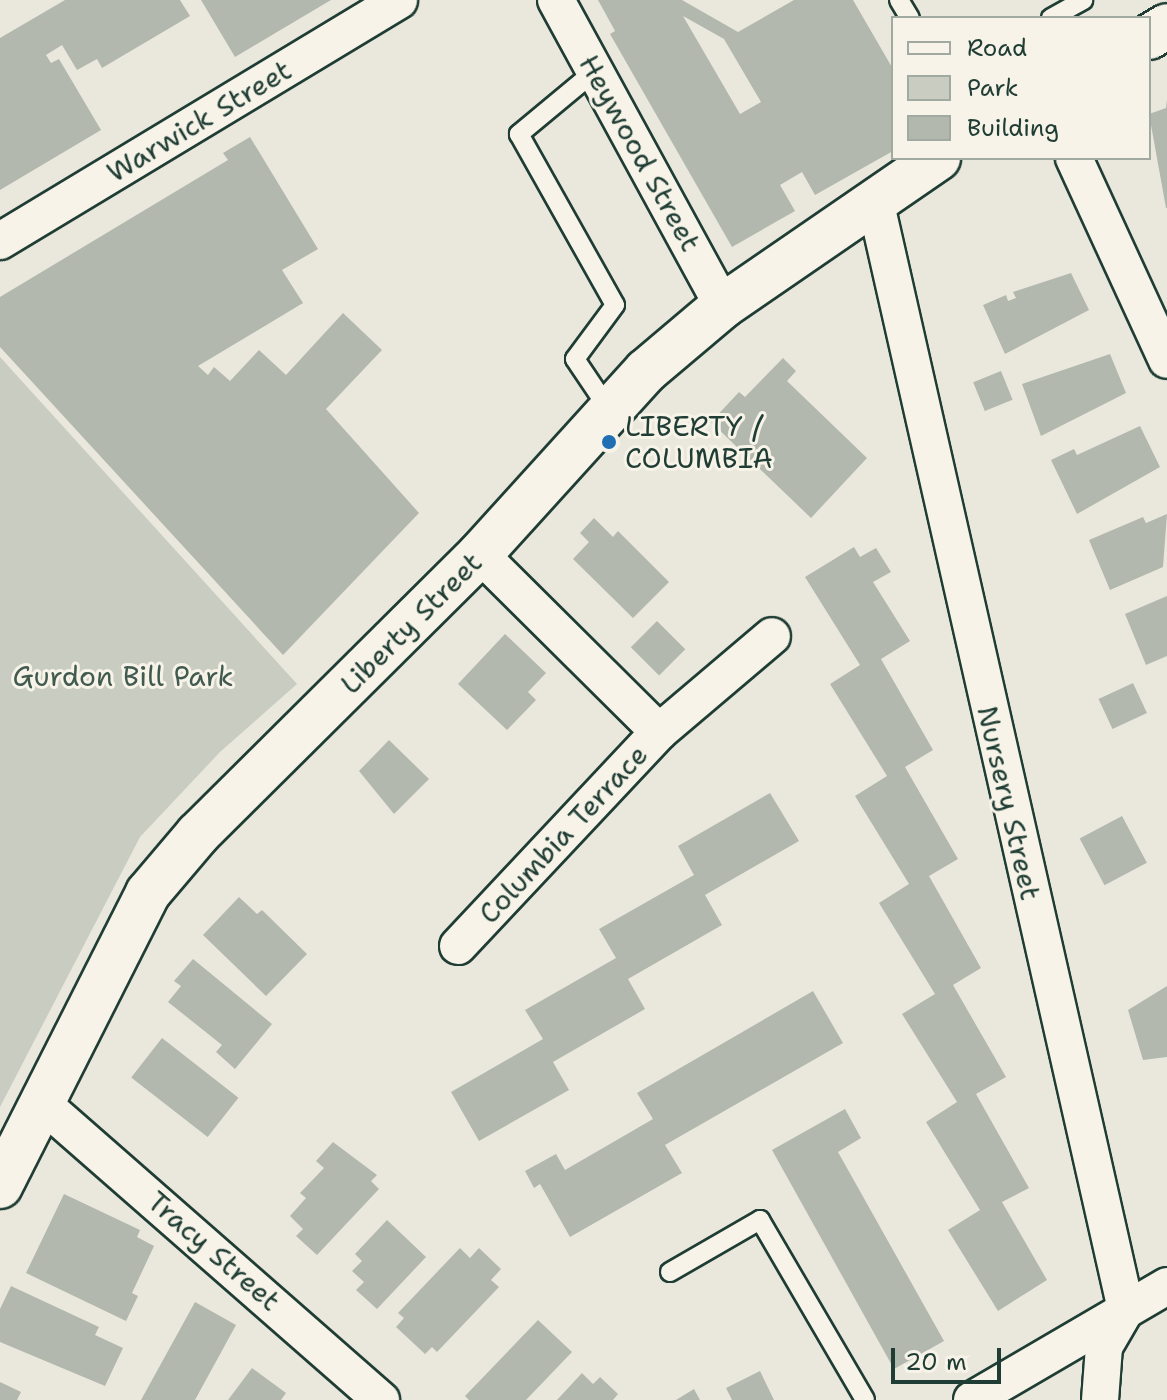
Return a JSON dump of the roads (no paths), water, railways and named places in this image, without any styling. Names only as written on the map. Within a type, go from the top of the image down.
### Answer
[{"type":"main road","name":"Liberty Street","points":[[0,1186],[44,1105],[148,893],[198,834],[480,554],[646,371],[723,306],[935,160]]},
{"type":"street","name":"Warwick Street","points":[[0,241],[399,0]]},
{"type":"street","name":"Heywood Street","points":[[556,0],[723,306]]},
{"type":"street","points":[[1075,160],[1167,360]]},
{"type":"street","name":"Nursery Street","points":[[875,200],[1126,1309]]},
{"type":"street","name":"Columbia Terrace","points":[[458,946],[659,732],[480,554]]},
{"type":"street","points":[[659,732],[772,636]]},
{"type":"street","name":"Tracy Street","points":[[44,1105],[381,1400]]},
{"type":"street","points":[[972,1400],[1167,1286]]},
{"type":"street","points":[[1100,1400],[1104,1347],[1126,1309]]},
{"type":"lane","points":[[1055,16],[1083,0]]},
{"type":"lane","points":[[595,71],[519,134],[615,305],[575,359],[610,411]]},
{"type":"lane","points":[[670,1272],[760,1220],[865,1400]]},
{"type":"place","name":"LIBERTY / COLUMBIA","points":[[609,442]]},
{"type":"park label","name":"Gurdon Bill Park","points":[[123,676]]}]
